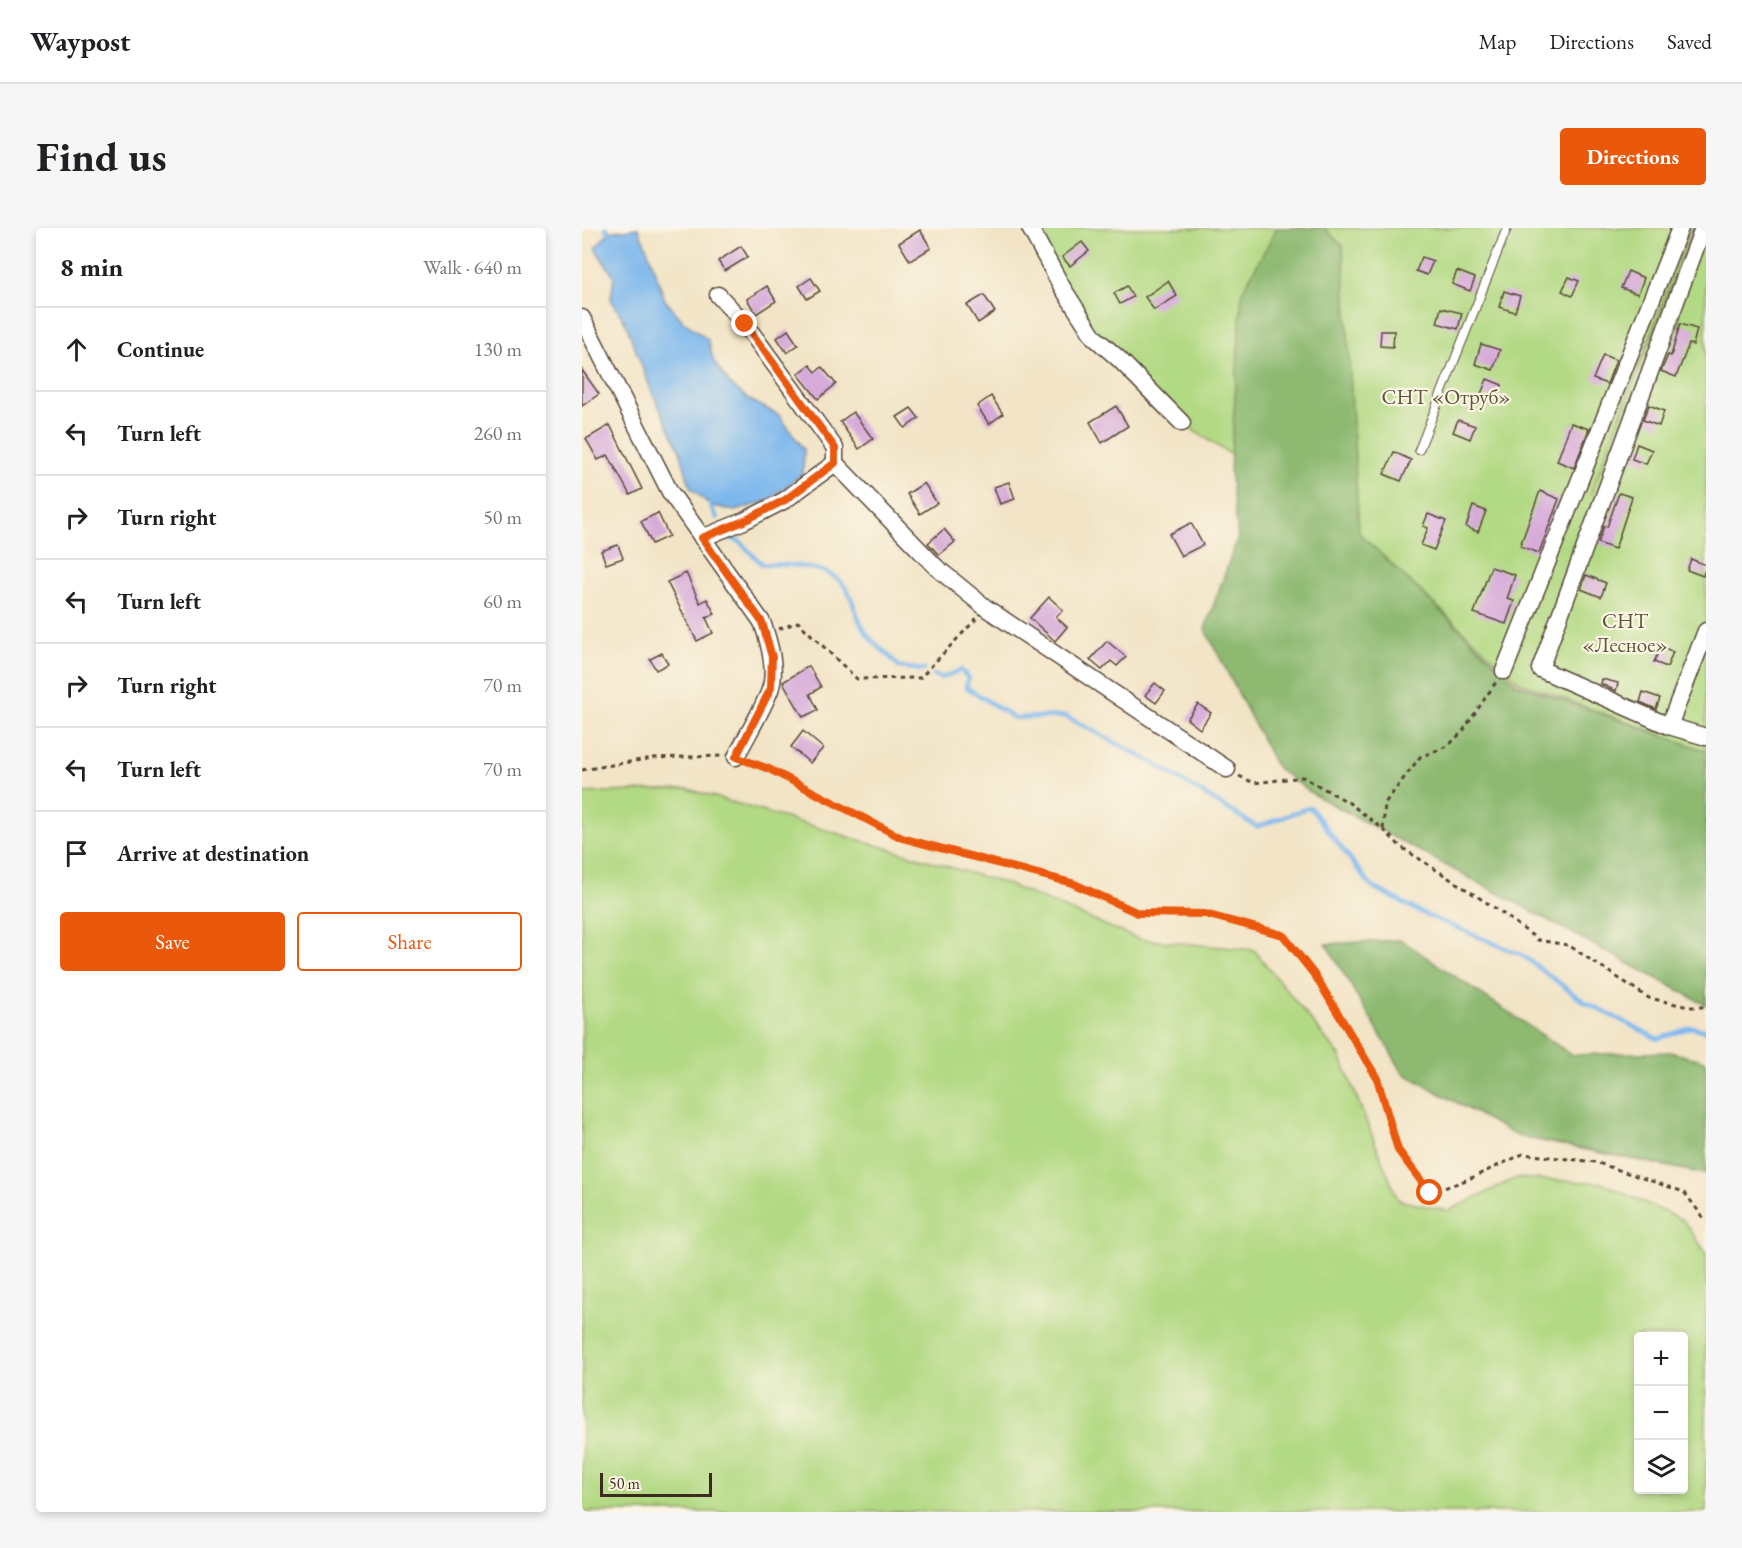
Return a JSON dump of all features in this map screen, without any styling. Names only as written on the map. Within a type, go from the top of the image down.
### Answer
[{"type":"street","points":[[1030,228],[1062,287],[1094,337],[1182,423]]},
{"type":"street","points":[[1504,671],[1680,228]]},
{"type":"street","points":[[1703,228],[1540,669],[1669,726],[1706,737]]},
{"type":"street","points":[[718,295],[745,324],[835,448],[835,463],[937,568],[986,608],[1227,770]]},
{"type":"street","points":[[582,318],[670,492],[762,622],[772,657],[771,688],[736,757]]},
{"type":"street","points":[[702,538],[744,521],[785,500],[835,463]]},
{"type":"street","points":[[1669,726],[1706,631]]},
{"type":"lane","points":[[1419,450],[1507,228]]},
{"type":"path","points":[[766,634],[798,622],[857,679],[920,678],[986,608]]},
{"type":"path","points":[[1383,829],[1385,803],[1420,757],[1448,746],[1463,731],[1504,671]]},
{"type":"path","points":[[582,770],[653,758],[736,757],[769,769],[902,838],[1072,883],[1138,913],[1205,914],[1283,935],[1316,977],[1377,1078],[1398,1150],[1430,1193],[1469,1179],[1523,1154],[1595,1162],[1684,1192],[1706,1221]]},
{"type":"path","points":[[1227,770],[1254,783],[1304,777],[1348,802],[1383,829],[1401,847],[1498,910],[1538,940],[1568,945],[1648,998],[1689,1007],[1706,1007]]},
{"type":"green space","name":"СНТ «Отруб»","points":[[1030,228],[1691,228],[1590,495],[1694,228],[1706,228],[1706,751],[1519,682],[1374,548],[1182,423],[1094,337]]},
{"type":"green space","points":[[1277,228],[1324,228],[1343,246],[1359,533],[1517,684],[1706,751],[1706,1005],[1313,794],[1277,768],[1205,629],[1238,537],[1230,471],[1242,292]]},
{"type":"green space","points":[[688,789],[1007,884],[1138,939],[1254,950],[1340,1056],[1398,1200],[1448,1211],[1516,1178],[1602,1183],[1683,1220],[1706,1253],[1706,1512],[582,1512],[582,793]]},
{"type":"green space","points":[[1401,940],[1572,1055],[1670,1052],[1706,1061],[1706,1174],[1517,1136],[1403,1073],[1326,944]]},
{"type":"water","points":[[638,228],[665,300],[682,320],[708,340],[714,362],[729,383],[748,399],[779,415],[804,450],[803,473],[767,501],[735,511],[710,505],[690,487],[681,453],[652,392],[625,322],[611,299],[614,277],[595,248],[609,232]]},
{"type":"building","points":[[920,230],[931,248],[910,261],[899,243]]},
{"type":"building","points":[[1082,242],[1089,251],[1070,266],[1062,257]]},
{"type":"building","points":[[741,246],[748,257],[725,271],[718,261]]},
{"type":"building","points":[[1422,257],[1433,261],[1427,275],[1416,271]]},
{"type":"building","points":[[1457,271],[1475,278],[1470,291],[1452,284]]},
{"type":"building","points":[[1628,271],[1644,278],[1638,294],[1621,288]]},
{"type":"building","points":[[1569,277],[1579,281],[1572,296],[1562,291]]},
{"type":"building","points":[[811,278],[820,291],[807,299],[799,286]]},
{"type":"building","points":[[1168,281],[1177,296],[1154,310],[1145,297]]},
{"type":"building","points":[[767,286],[776,301],[756,314],[747,299]]},
{"type":"building","points":[[1127,286],[1133,297],[1120,304],[1114,293]]},
{"type":"building","points":[[1504,291],[1520,296],[1515,312],[1499,307]]},
{"type":"building","points":[[984,295],[995,312],[978,323],[967,305]]},
{"type":"building","points":[[1441,308],[1462,313],[1458,329],[1437,323]]},
{"type":"building","points":[[1680,324],[1697,329],[1693,345],[1689,344],[1676,377],[1661,371],[1668,355],[1671,356]]},
{"type":"building","points":[[788,330],[798,345],[787,353],[777,338]]},
{"type":"building","points":[[1381,331],[1394,331],[1393,347],[1380,346]]},
{"type":"building","points":[[1481,344],[1500,350],[1493,370],[1475,364]]},
{"type":"building","points":[[1603,355],[1616,360],[1607,384],[1593,379]]},
{"type":"building","points":[[810,365],[816,372],[822,367],[836,384],[818,399],[798,374]]},
{"type":"building","points":[[582,370],[599,394],[582,406]]},
{"type":"building","points":[[1487,379],[1502,385],[1496,400],[1481,394]]},
{"type":"building","points":[[991,396],[1003,414],[989,424],[977,406]]},
{"type":"building","points":[[1649,405],[1664,411],[1659,426],[1643,420]]},
{"type":"building","points":[[1116,406],[1128,426],[1102,443],[1090,422]]},
{"type":"building","points":[[911,408],[919,418],[905,428],[897,417]]},
{"type":"building","points":[[853,412],[873,439],[859,449],[840,422]]},
{"type":"building","points":[[1458,420],[1475,426],[1470,439],[1453,432]]},
{"type":"building","points":[[1571,423],[1589,429],[1574,468],[1557,461]]},
{"type":"building","points":[[610,425],[642,489],[630,495],[608,455],[598,460],[586,439]]},
{"type":"building","points":[[1637,444],[1652,450],[1646,464],[1632,459]]},
{"type":"building","points":[[1394,452],[1411,460],[1401,481],[1384,474]]},
{"type":"building","points":[[1009,482],[1015,499],[1000,504],[994,487]]},
{"type":"building","points":[[924,483],[937,503],[920,514],[907,494]]},
{"type":"building","points":[[1540,491],[1559,499],[1539,553],[1520,546]]},
{"type":"building","points":[[1619,493],[1632,497],[1615,549],[1598,543],[1604,526],[1607,527]]},
{"type":"building","points":[[1473,506],[1486,511],[1478,532],[1466,527]]},
{"type":"building","points":[[658,513],[669,536],[652,544],[641,521]]},
{"type":"building","points":[[1428,514],[1446,521],[1434,550],[1421,545],[1428,528],[1423,526]]},
{"type":"building","points":[[1191,523],[1203,545],[1181,556],[1169,534]]},
{"type":"building","points":[[944,529],[955,542],[939,555],[928,543]]},
{"type":"building","points":[[618,545],[623,558],[606,564],[601,551]]},
{"type":"building","points":[[1691,559],[1706,565],[1703,576],[1687,570]]},
{"type":"building","points":[[1491,567],[1515,575],[1507,599],[1514,601],[1506,624],[1474,613]]},
{"type":"building","points":[[686,573],[700,603],[707,599],[715,614],[706,618],[713,633],[697,641],[667,582]]},
{"type":"building","points":[[1586,575],[1606,583],[1601,597],[1581,589]]},
{"type":"building","points":[[1049,597],[1063,610],[1056,617],[1067,627],[1055,641],[1030,618]]},
{"type":"building","points":[[1107,641],[1126,657],[1117,666],[1111,661],[1102,670],[1090,660]]},
{"type":"building","points":[[1661,646],[1673,652],[1667,667],[1654,662]]},
{"type":"building","points":[[662,653],[668,664],[656,670],[650,659]]},
{"type":"building","points":[[809,666],[821,687],[810,694],[818,710],[803,717],[783,682]]},
{"type":"building","points":[[1602,679],[1618,683],[1616,691],[1601,684]]},
{"type":"building","points":[[1155,683],[1165,691],[1156,703],[1145,695]]},
{"type":"building","points":[[1643,692],[1660,698],[1656,709],[1640,702]]},
{"type":"building","points":[[1198,704],[1211,713],[1200,729],[1187,719]]},
{"type":"building","points":[[803,731],[823,748],[810,763],[791,747]]},
{"type":"waterway","points":[[606,228],[609,232]]},
{"type":"waterway","points":[[710,505],[717,518]]},
{"type":"waterway","points":[[722,536],[739,541],[762,564],[802,566],[832,575],[847,590],[865,632],[874,642],[899,667],[924,670]]},
{"type":"waterway","points":[[934,675],[941,678],[961,670],[968,678],[966,687],[1014,718],[1065,716],[1150,761],[1257,827],[1310,807],[1371,886],[1426,915],[1522,955],[1583,1001],[1658,1039],[1692,1027],[1706,1031]]},
{"type":"route","points":[[745,324],[835,448],[835,463],[785,500],[744,521],[702,538],[762,622],[772,657],[771,688],[736,757],[769,769],[902,838],[1072,883],[1138,913],[1205,914],[1283,935],[1316,977],[1377,1078],[1398,1150],[1430,1193]]},
{"type":"park label","name":"СНТ «Лесное»","points":[[1625,632]]}]
